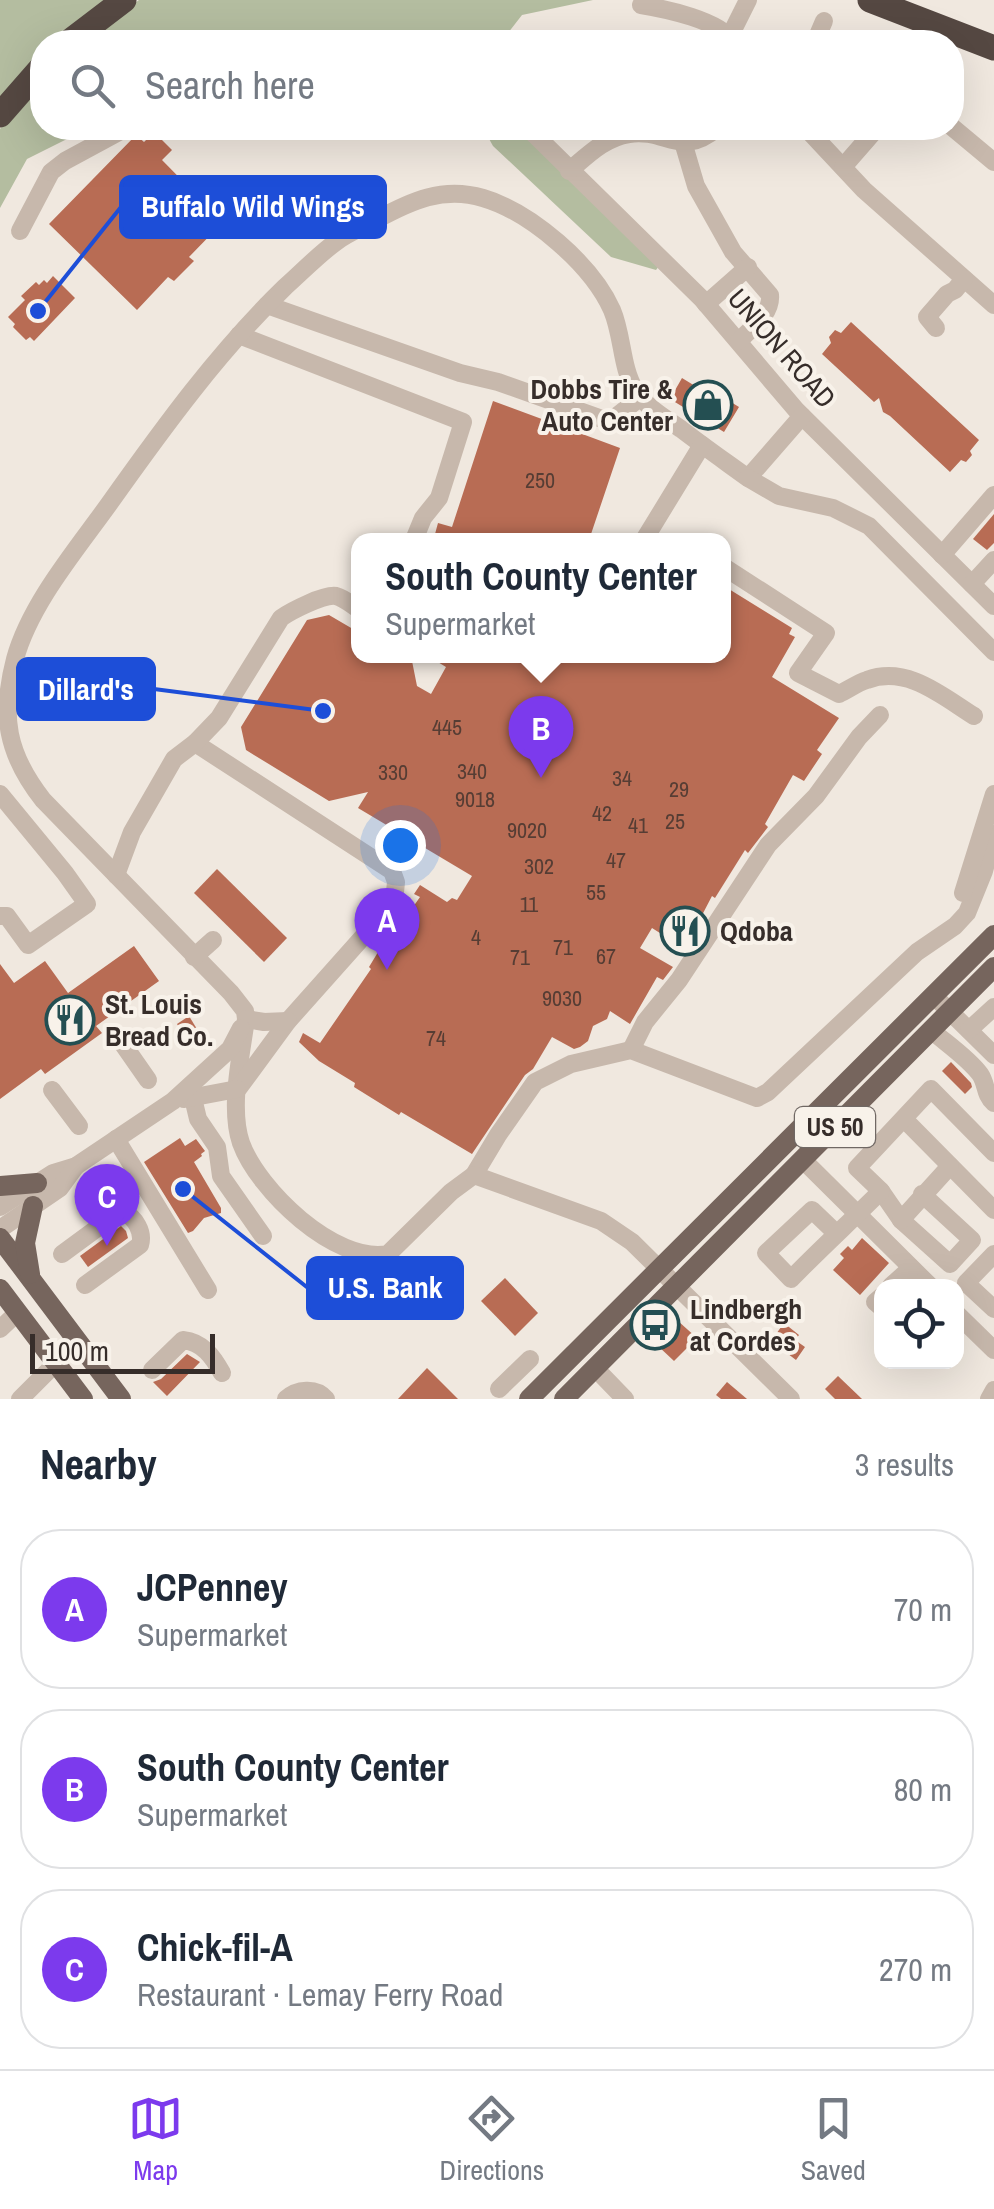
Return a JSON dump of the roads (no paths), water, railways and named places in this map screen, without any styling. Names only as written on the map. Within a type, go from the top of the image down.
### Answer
[{"type":"highway","points":[[85,30],[124,0]]},
{"type":"highway","points":[[870,0],[948,30]]},
{"type":"highway","points":[[964,36],[994,48]]},
{"type":"highway","points":[[0,115],[30,81]]},
{"type":"main road","name":"US 50","points":[[529,1399],[994,935]]},
{"type":"main road","name":"US 50","points":[[564,1399],[994,967]]},
{"type":"main road","points":[[0,1186],[37,1183]]},
{"type":"main road","points":[[31,1281],[25,1243],[33,1206]]},
{"type":"main road","points":[[0,1238],[120,1399]]},
{"type":"main road","points":[[0,1290],[83,1399]]},
{"type":"street","points":[[736,30],[748,0]]},
{"type":"street","points":[[640,4],[671,10],[722,30]]},
{"type":"street","points":[[821,30],[824,21]]},
{"type":"street","points":[[964,135],[992,155]]},
{"type":"street","points":[[20,231],[51,172],[104,140]]},
{"type":"street","name":"UNION ROAD","points":[[540,140],[706,304],[802,416],[994,606]]},
{"type":"street","points":[[569,170],[610,140]]},
{"type":"street","points":[[672,140],[692,143],[700,140]]},
{"type":"street","points":[[817,140],[864,190],[994,305]]},
{"type":"street","points":[[843,167],[867,140]]},
{"type":"street","points":[[682,142],[696,186],[733,252],[770,295],[766,312],[739,341]]},
{"type":"street","points":[[994,652],[869,526],[833,508],[779,496],[653,409],[636,391],[628,373],[611,309],[595,283],[561,245],[512,211],[484,198],[450,193],[410,202],[338,241],[267,304],[239,335],[146,449],[35,611],[11,673],[7,721],[7,749],[24,777],[245,1011],[237,1089],[238,1124],[251,1162],[281,1203],[310,1229],[375,1257],[388,1254],[474,1174],[535,1082],[571,1064],[630,1050],[757,1098],[768,1092],[917,952],[955,926],[966,913],[994,834]]},
{"type":"street","points":[[706,304],[748,268]]},
{"type":"street","points":[[936,328],[927,318],[964,280]]},
{"type":"street","points":[[267,304],[602,419],[613,418],[642,397]]},
{"type":"street","points":[[239,335],[464,422],[439,498],[417,533]]},
{"type":"street","points":[[748,478],[802,416]]},
{"type":"street","points":[[648,533],[702,444]]},
{"type":"street","points":[[942,554],[994,495]]},
{"type":"street","points":[[970,522],[984,515],[994,503]]},
{"type":"street","points":[[972,584],[994,560]]},
{"type":"street","points":[[731,572],[826,633],[798,673],[838,694],[868,679],[892,675],[921,683],[974,716]]},
{"type":"street","points":[[116,875],[132,832],[174,759],[219,718],[281,618],[330,596],[351,604]]},
{"type":"street","points":[[630,1050],[645,1022],[679,980],[768,845],[816,796],[880,715]]},
{"type":"street","points":[[173,1101],[237,1089],[288,1020],[394,902],[392,871],[194,743]]},
{"type":"street","points":[[0,794],[87,904],[28,945],[7,916],[0,916]]},
{"type":"street","points":[[982,873],[994,794]]},
{"type":"street","points":[[194,957],[213,940]]},
{"type":"street","points":[[934,996],[994,1055]]},
{"type":"street","points":[[969,1030],[990,1011]]},
{"type":"street","points":[[246,1020],[288,1020]]},
{"type":"street","points":[[0,1207],[53,1173],[76,1166],[173,1101],[230,1049],[246,1020]]},
{"type":"street","points":[[931,1030],[983,1077],[986,1096],[994,1103]]},
{"type":"street","points":[[118,1036],[148,1080]]},
{"type":"street","points":[[922,1194],[972,1240],[950,1264],[901,1220],[858,1168],[931,1089],[994,1152]]},
{"type":"street","points":[[52,1090],[79,1126]]},
{"type":"street","points":[[193,1098],[198,1119],[217,1147],[221,1176],[263,1236]]},
{"type":"street","points":[[904,1119],[994,1210]]},
{"type":"street","points":[[116,1139],[208,1290]]},
{"type":"street","points":[[802,1160],[923,1279]]},
{"type":"street","points":[[0,1229],[60,1188],[76,1166]]},
{"type":"street","points":[[901,1220],[950,1166]]},
{"type":"street","points":[[474,1174],[601,1221],[632,1242],[791,1399]]},
{"type":"street","points":[[836,1233],[880,1191]]},
{"type":"street","points":[[62,1254],[122,1212],[129,1214],[141,1230],[140,1245],[87,1288]]},
{"type":"street","points":[[993,1258],[966,1283],[994,1309]]},
{"type":"street","points":[[900,1279],[911,1268]]},
{"type":"street","points":[[0,1329],[17,1313]]},
{"type":"street","points":[[964,1321],[994,1350]]},
{"type":"street","points":[[152,1370],[183,1340],[197,1343],[222,1373]]},
{"type":"street","points":[[499,1389],[530,1359]]},
{"type":"street","points":[[20,1399],[56,1363]]},
{"type":"street","points":[[595,1368],[625,1399]]},
{"type":"street","points":[[286,1399],[292,1393],[308,1390],[326,1399]]},
{"type":"street","points":[[989,1399],[994,1390]]},
{"type":"place","name":"Buffalo Wild Wings","points":[[38,311]]},
{"type":"place","name":"Dobbs Tire & Auto Center","points":[[708,405]]},
{"type":"place","name":"Dillard's","points":[[323,711]]},
{"type":"place","name":"South County Center","points":[[541,778]]},
{"type":"place","name":"Qdoba","points":[[685,931]]},
{"type":"place","name":"JCPenney","points":[[387,970]]},
{"type":"place","name":"St. Louis Bread Co.","points":[[70,1020]]},
{"type":"place","name":"U.S. Bank","points":[[183,1189]]},
{"type":"place","name":"Chick-fil-A","points":[[107,1246]]},
{"type":"place","name":"Lindbergh at Cordes","points":[[655,1325]]}]
